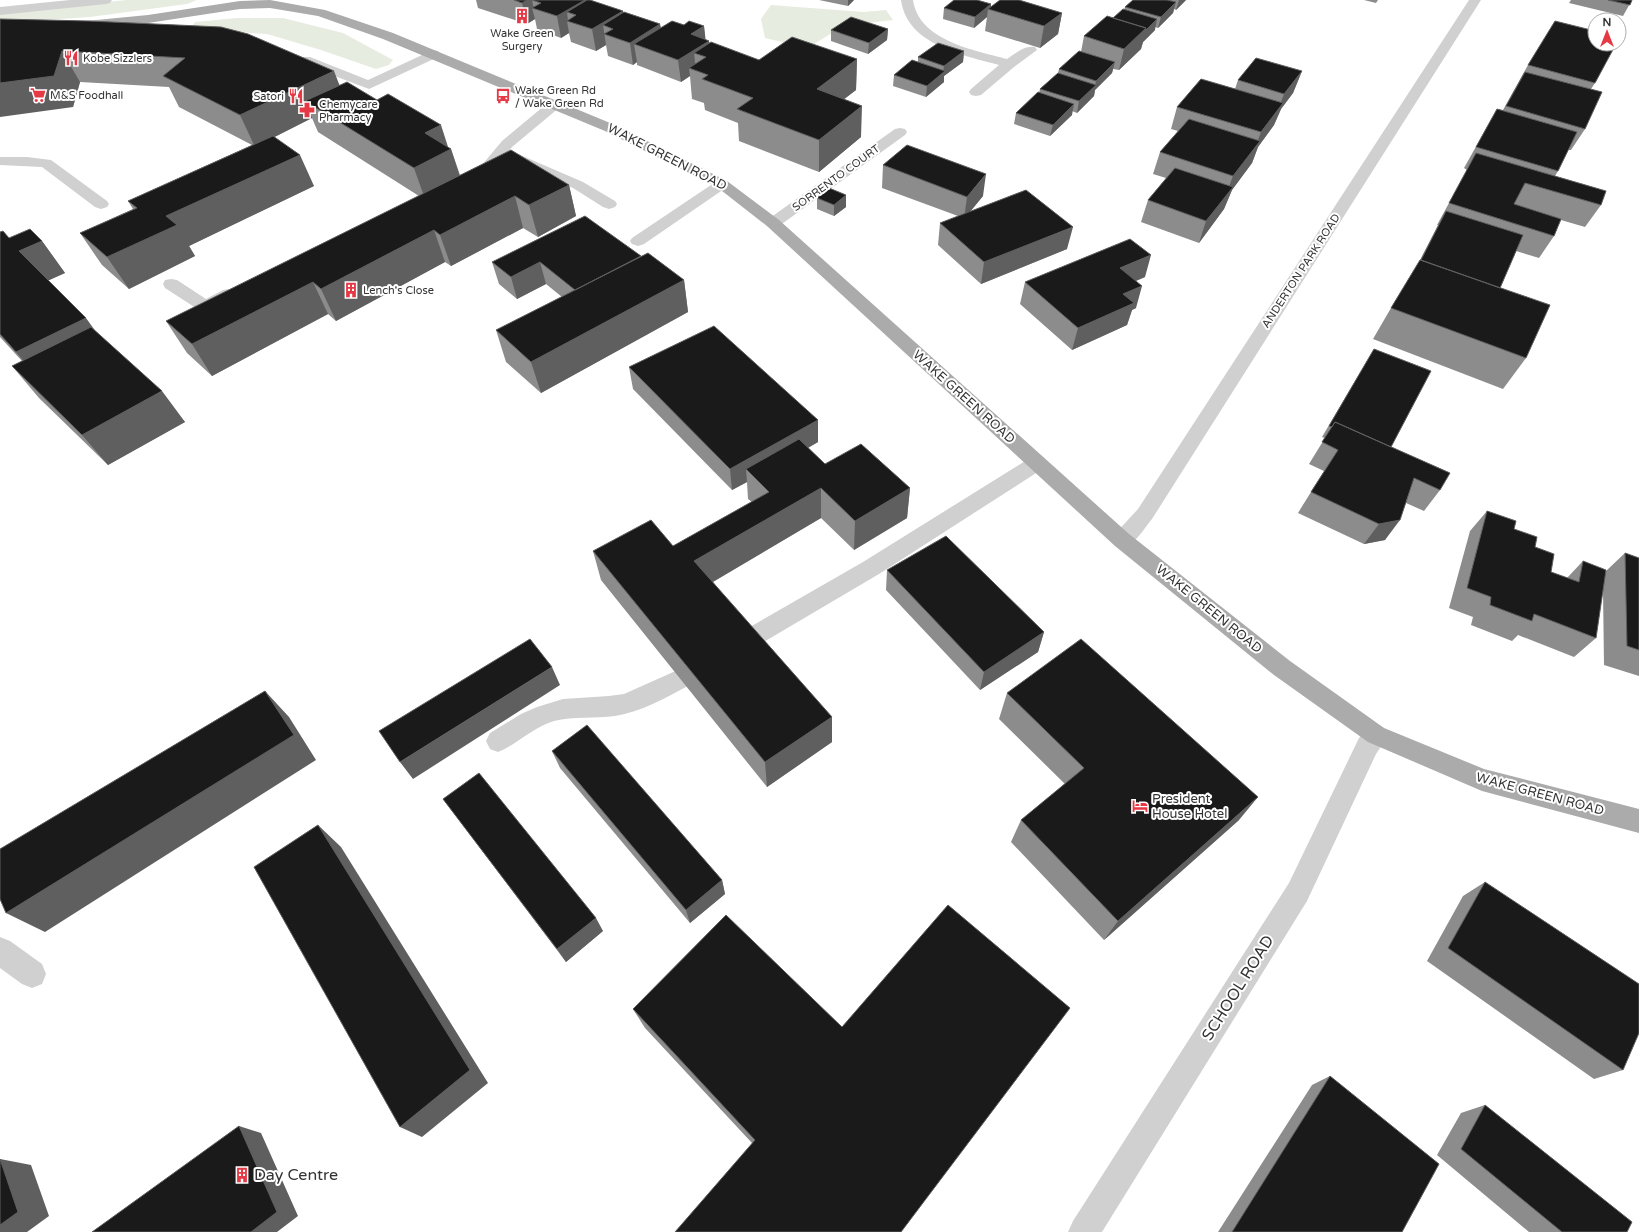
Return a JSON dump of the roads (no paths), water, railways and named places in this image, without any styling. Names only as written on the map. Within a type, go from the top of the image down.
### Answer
[{"type":"main road","name":"WAKE GREEN ROAD","points":[[70,27],[150,24],[240,5],[272,2],[321,13],[388,36],[555,104],[610,128],[722,184],[772,223],[1122,540],[1282,668],[1376,735],[1482,780],[1639,821]]},
{"type":"street","points":[[0,11],[106,0]]},
{"type":"street","points":[[907,0],[911,16],[917,25],[931,35],[952,46],[1009,64]]},
{"type":"street","name":"ANDERTON PARK ROAD","points":[[1122,540],[1145,514],[1475,0]]},
{"type":"street","points":[[976,92],[1009,64],[1030,50]]},
{"type":"street","points":[[292,56],[369,85],[433,54]]},
{"type":"street","points":[[465,188],[477,181],[506,144],[555,104]]},
{"type":"street","name":"SORRENTO COURT","points":[[772,223],[900,132]]},
{"type":"street","points":[[506,144],[509,151],[517,157],[578,185],[608,204]]},
{"type":"street","points":[[0,161],[46,163],[100,204]]},
{"type":"street","points":[[638,241],[722,184]]},
{"type":"street","points":[[171,284],[205,306],[239,289]]},
{"type":"street","points":[[744,642],[871,568],[1037,463]]},
{"type":"street","points":[[498,741],[518,727],[538,717],[563,709],[623,704],[648,696],[680,679]]},
{"type":"street","name":"SCHOOL ROAD","points":[[1084,1232],[1298,892],[1367,746],[1376,735]]},
{"type":"street","points":[[0,951],[32,974]]},
{"type":"place","name":"Wake Green Surgery","points":[[522,16]]},
{"type":"place","name":"Kobe Sizzlers","points":[[71,58]]},
{"type":"place","name":"M&S Foodhall","points":[[38,95]]},
{"type":"place","name":"Satori","points":[[296,96]]},
{"type":"place","name":"Wake Green Rd / Wake Green Rd","points":[[503,96]]},
{"type":"place","name":"Chemycare Pharmacy","points":[[307,110]]},
{"type":"place","name":"Lench's Close","points":[[351,290]]},
{"type":"place","name":"President House Hotel","points":[[1140,806]]},
{"type":"place","name":"Day Centre","points":[[242,1175]]}]
